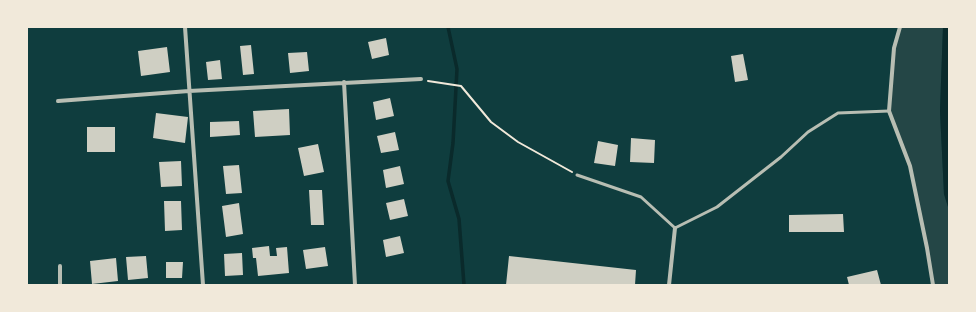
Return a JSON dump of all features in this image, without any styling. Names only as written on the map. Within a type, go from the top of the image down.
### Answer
[{"type":"street","points":[[185,27],[203,285]]},
{"type":"street","points":[[900,27],[894,48],[889,111],[910,166],[933,285]]},
{"type":"street","points":[[58,101],[190,91],[421,79]]},
{"type":"street","points":[[344,82],[355,285]]},
{"type":"street","points":[[669,285],[675,228]]},
{"type":"street","points":[[60,266],[60,285]]},
{"type":"lane","points":[[577,175],[641,197],[675,228],[717,207],[781,157],[808,132],[838,113],[889,111]]},
{"type":"path","points":[[421,79],[461,86],[491,122],[518,142],[577,175]]},
{"type":"shaded area","points":[[900,27],[943,27],[940,111],[944,194],[949,210],[949,285],[933,285],[910,166],[889,111],[894,48]]},
{"type":"shaded area","points":[[943,27],[949,27],[949,210],[944,194],[940,111]]},
{"type":"building","points":[[386,38],[389,55],[372,59],[368,42]]},
{"type":"building","points":[[251,45],[254,74],[243,75],[240,46]]},
{"type":"building","points":[[167,47],[170,72],[141,76],[138,51]]},
{"type":"building","points":[[307,52],[309,71],[290,73],[288,53]]},
{"type":"building","points":[[743,54],[748,80],[735,82],[731,56]]},
{"type":"building","points":[[220,60],[222,79],[208,80],[206,62]]},
{"type":"building","points":[[390,98],[394,116],[376,120],[373,102]]},
{"type":"building","points":[[289,109],[290,135],[255,137],[253,111]]},
{"type":"building","points":[[156,113],[188,117],[185,143],[153,138]]},
{"type":"building","points":[[239,121],[240,135],[210,137],[210,122]]},
{"type":"building","points":[[87,127],[115,127],[115,152],[87,152]]},
{"type":"building","points":[[395,132],[399,150],[381,153],[377,136]]},
{"type":"building","points":[[631,138],[655,140],[654,163],[630,162]]},
{"type":"building","points":[[598,141],[618,145],[615,166],[594,163]]},
{"type":"building","points":[[318,144],[324,172],[304,176],[298,148]]},
{"type":"building","points":[[181,161],[182,186],[161,187],[159,162]]},
{"type":"building","points":[[239,165],[242,193],[226,194],[223,166]]},
{"type":"building","points":[[400,166],[404,184],[386,188],[383,170]]},
{"type":"building","points":[[309,190],[322,190],[324,225],[311,225]]},
{"type":"building","points":[[404,199],[408,216],[390,220],[386,203]]},
{"type":"building","points":[[164,201],[181,201],[182,230],[165,231]]},
{"type":"building","points":[[239,203],[243,234],[226,237],[222,206]]},
{"type":"building","points":[[843,214],[844,232],[789,232],[789,215]]},
{"type":"building","points":[[400,236],[404,253],[386,257],[383,240]]},
{"type":"building","points":[[269,246],[270,256],[277,256],[276,248],[287,247],[289,273],[258,276],[256,258],[253,258],[252,248]]},
{"type":"building","points":[[325,247],[328,266],[306,269],[303,250]]},
{"type":"building","points":[[242,253],[243,275],[225,276],[224,254]]},
{"type":"building","points":[[146,256],[148,278],[128,280],[126,257]]},
{"type":"building","points":[[509,256],[636,270],[635,285],[506,285]]},
{"type":"building","points":[[116,258],[118,281],[92,284],[90,261]]},
{"type":"building","points":[[166,262],[183,262],[182,278],[166,278]]},
{"type":"building","points":[[877,270],[881,285],[849,285],[847,277]]},
{"type":"waterway","points":[[448,27],[457,69],[453,143],[448,181],[459,219],[464,285]]}]
